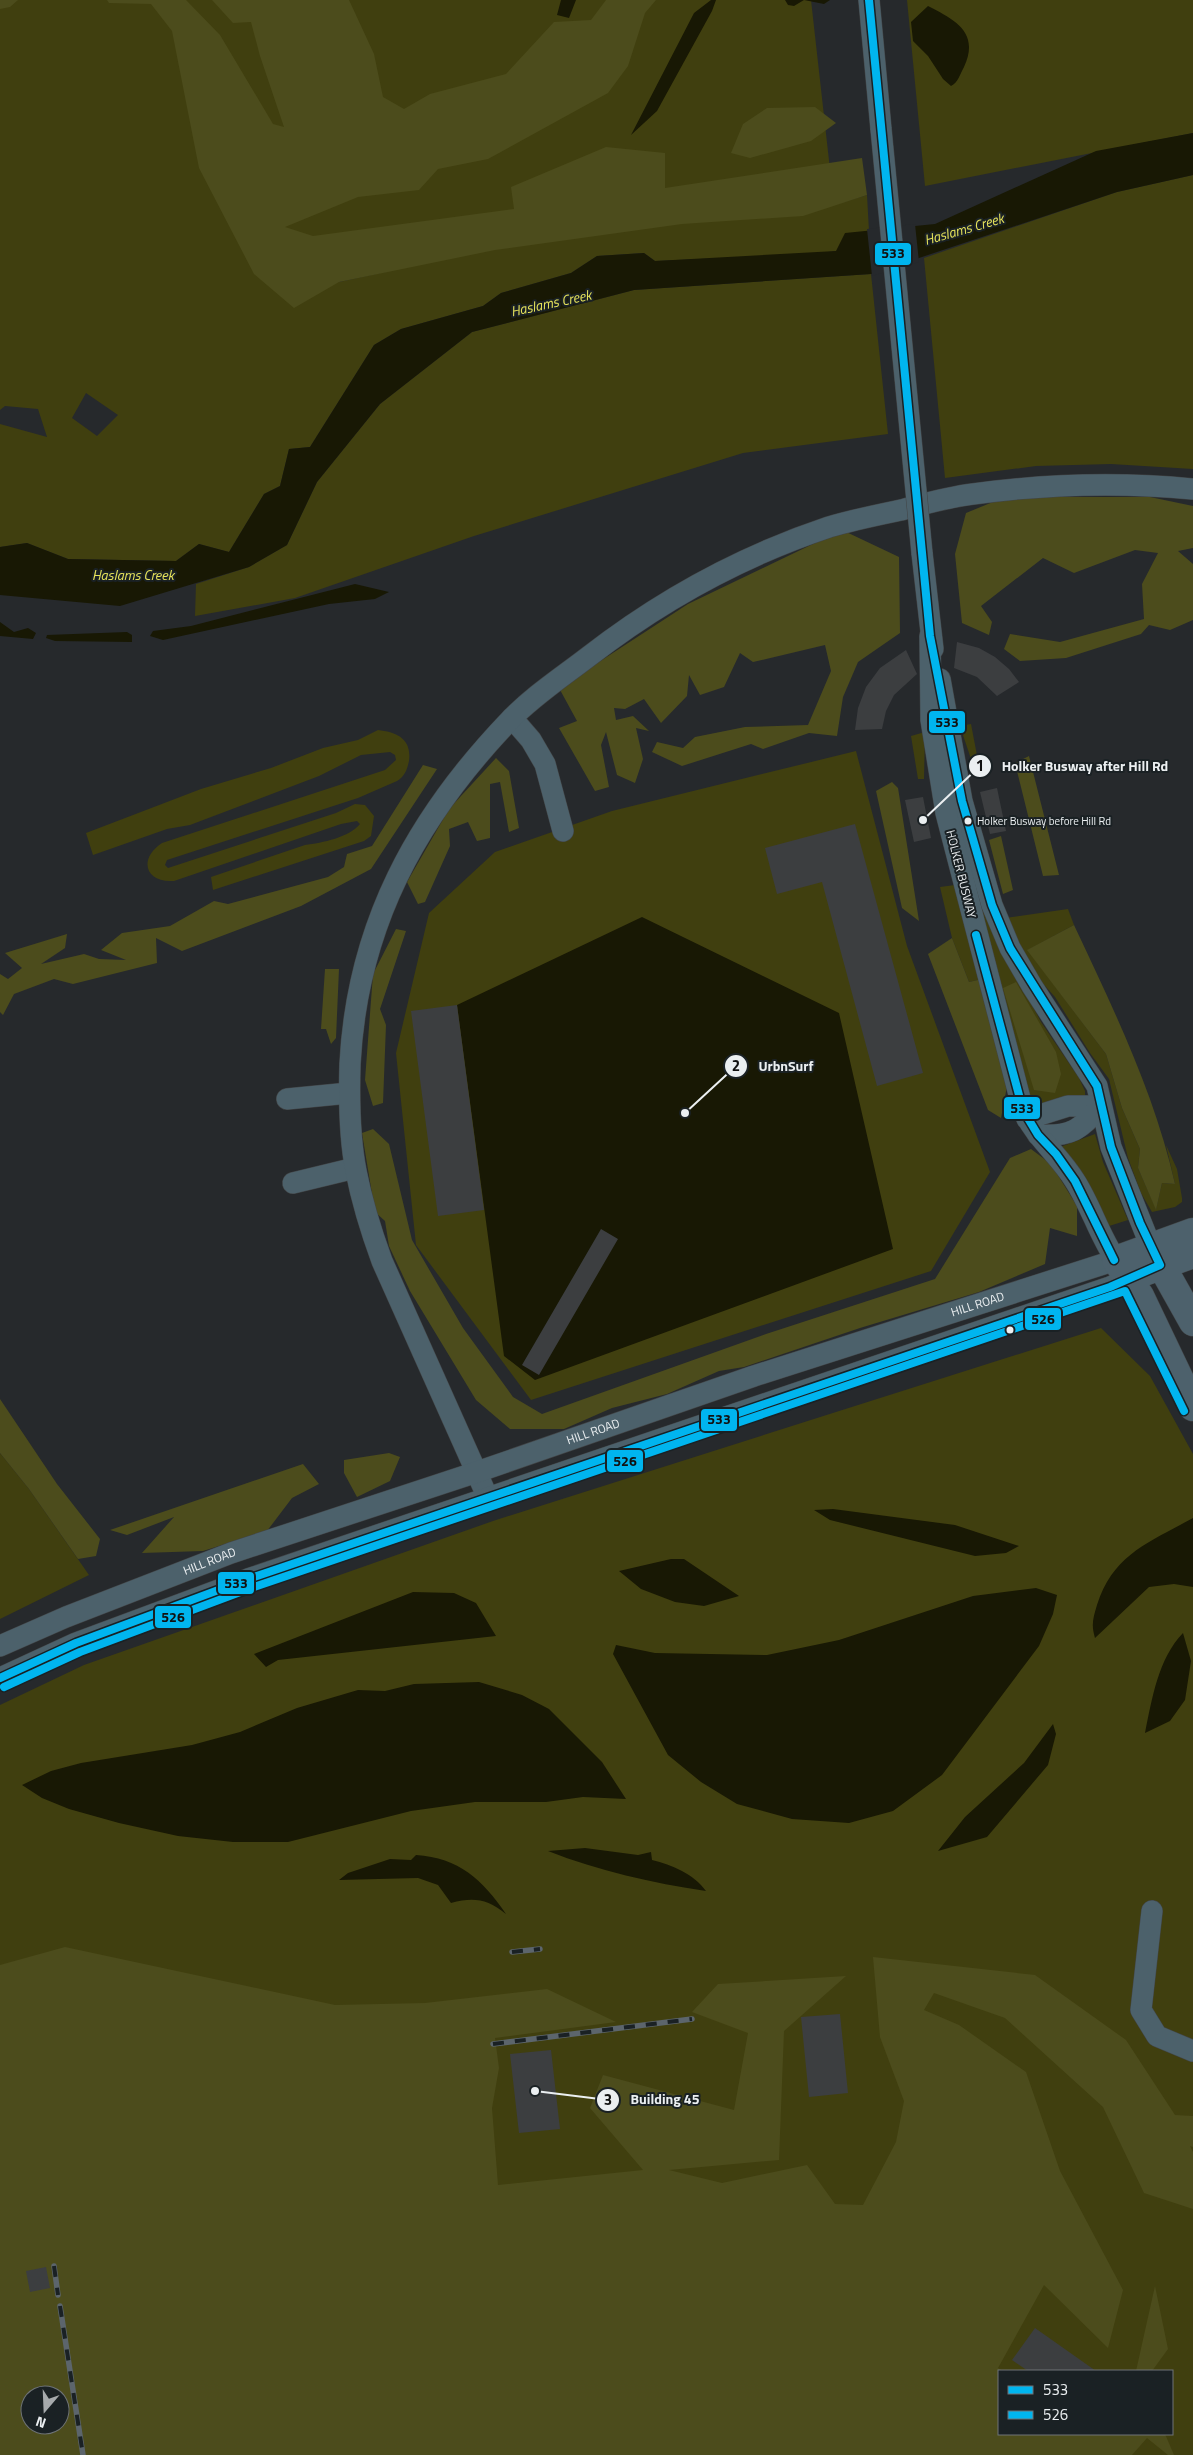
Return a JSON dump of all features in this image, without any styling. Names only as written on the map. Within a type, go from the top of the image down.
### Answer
[{"type":"main road","name":"HILL ROAD","points":[[1122,1269],[1156,1256],[1193,1232]]},
{"type":"main road","name":"HILL ROAD","points":[[1156,1256],[1193,1254]]},
{"type":"main road","points":[[1156,1256],[1193,1322]]},
{"type":"main road","points":[[1122,1269],[1140,1296],[1193,1408]]},
{"type":"street","name":"HOLKER BUSWAY","points":[[869,0],[930,636],[931,720],[946,813],[1033,1127],[1056,1154],[1075,1181],[1106,1246],[1122,1269]]},
{"type":"street","points":[[488,1498],[382,1261],[368,1221],[355,1168],[349,1093],[352,1031],[360,983],[378,921],[396,875],[451,786],[512,718],[622,630],[693,587],[766,552],[830,527],[969,494],[1034,487],[1109,483],[1193,489]]},
{"type":"street","name":"HOLKER BUSWAY","points":[[930,636],[962,801],[992,905],[1010,948],[1027,978],[1095,1081],[1111,1147],[1156,1256]]},
{"type":"street","points":[[512,718],[531,740],[545,764],[563,831]]},
{"type":"street","points":[[287,1099],[349,1093]]},
{"type":"street","points":[[1033,1127],[1069,1134],[1079,1130],[1101,1106]]},
{"type":"street","points":[[293,1183],[355,1168]]},
{"type":"street","name":"HILL ROAD","points":[[0,1646],[66,1617],[230,1553],[478,1472],[754,1376],[1122,1269]]},
{"type":"street","name":"HILL ROAD","points":[[0,1678],[76,1643],[248,1579],[1110,1287],[1122,1269]]},
{"type":"street","points":[[1152,1911],[1141,2010],[1157,2036],[1193,2051]]},
{"type":"shaded area","points":[[0,0],[811,0],[834,205],[867,195],[869,231],[836,251],[814,254],[655,261],[644,253],[597,256],[571,273],[501,293],[483,306],[401,329],[374,345],[310,447],[289,449],[280,486],[264,494],[229,552],[199,544],[176,561],[68,559],[27,543],[0,547],[0,424],[47,437],[38,409],[5,406],[0,410]],"holes":[[[385,272],[339,282],[272,288]],[[86,393],[118,415],[97,436],[72,418]]]},
{"type":"shaded area","points":[[0,0],[18,0],[10,7],[0,9]]},
{"type":"shaded area","points":[[107,0],[186,0],[220,35],[273,124],[284,127],[260,56],[251,22],[233,23],[212,0],[349,0],[374,54],[383,97],[404,109],[430,94],[506,74],[554,22],[591,20],[606,0],[656,0],[645,13],[628,66],[608,93],[488,159],[438,169],[419,190],[358,197],[285,227],[313,236],[514,209],[511,187],[606,147],[665,153],[665,188],[862,158],[867,195],[803,216],[682,224],[495,250],[339,282],[294,308],[254,274],[199,168],[172,31],[151,4],[109,3]]},
{"type":"shaded area","points":[[907,0],[1193,0],[1193,133],[925,186]]},
{"type":"shaded area","points":[[815,107],[836,123],[811,141],[750,158],[731,153],[743,124],[767,108]]},
{"type":"shaded area","points":[[1193,175],[1193,469],[1111,464],[1036,466],[945,478],[924,258],[1117,192]]},
{"type":"shaded area","points":[[871,274],[888,434],[743,453],[474,536],[295,598],[195,616],[196,584],[249,567],[287,545],[317,482],[380,404],[472,332],[634,290]]},
{"type":"shaded area","points":[[1005,497],[1150,497],[1193,506],[1193,548],[1178,551],[1193,564],[1193,620],[1170,630],[1149,625],[1141,634],[1066,658],[1020,661],[1004,649],[1010,634],[1060,642],[1144,619],[1142,584],[1158,553],[1135,550],[1074,573],[1043,558],[981,606],[992,622],[989,635],[962,623],[955,554],[966,513]]},
{"type":"shaded area","points":[[842,530],[899,557],[900,633],[858,662],[843,697],[837,736],[809,733],[763,749],[751,744],[682,766],[652,752],[657,742],[683,748],[695,737],[745,727],[808,725],[831,671],[825,645],[753,662],[740,653],[724,687],[700,695],[689,675],[687,696],[661,723],[644,699],[625,709],[614,708],[616,720],[633,716],[649,731],[636,728],[643,759],[635,783],[617,775],[606,732],[601,745],[609,787],[595,791],[559,728],[577,721],[559,688],[688,604]]},
{"type":"shaded area","points":[[971,724],[980,771],[976,774],[960,726]]},
{"type":"shaded area","points":[[378,730],[397,735],[406,742],[408,747],[409,761],[404,775],[397,781],[358,798],[167,860],[165,865],[168,868],[336,813],[355,804],[365,805],[374,816],[371,836],[364,841],[213,890],[211,877],[305,845],[335,839],[355,829],[360,824],[357,821],[341,824],[174,881],[164,881],[157,878],[148,869],[150,856],[154,849],[162,843],[385,770],[396,760],[395,755],[390,752],[361,755],[319,776],[190,825],[167,829],[93,855],[86,833],[201,789],[271,768],[323,748],[358,740]]},
{"type":"shaded area","points":[[944,731],[1017,976],[1041,1022],[1079,1078],[1085,1091],[1085,1098],[1033,1108],[996,986]]},
{"type":"shaded area","points":[[925,732],[924,779],[918,779],[911,736]]},
{"type":"shaded area","points":[[856,751],[907,946],[990,1172],[931,1271],[531,1400],[416,1245],[396,1053],[429,913],[495,852],[612,811]]},
{"type":"shaded area","points":[[1029,756],[1059,875],[1043,876],[1015,763]]},
{"type":"shaded area","points":[[496,758],[509,771],[519,828],[509,832],[500,782],[490,784],[490,838],[477,841],[468,822],[449,829],[450,846],[425,902],[418,904],[407,882],[449,809]]},
{"type":"shaded area","points":[[423,765],[437,769],[371,869],[301,906],[182,951],[156,938],[157,963],[73,984],[54,979],[14,994],[3,1015],[0,1012],[0,974],[8,979],[22,968],[5,953],[67,934],[65,948],[41,964],[84,954],[99,959],[126,960],[101,950],[122,933],[170,926],[214,901],[228,904],[328,877],[344,867],[347,854],[372,846]]},
{"type":"shaded area","points":[[892,782],[898,788],[919,921],[902,908],[876,791]]},
{"type":"shaded area","points":[[1001,836],[1013,890],[1003,894],[989,840]]},
{"type":"shaded area","points":[[955,885],[982,979],[969,982],[952,938],[940,887]]},
{"type":"shaded area","points":[[1068,909],[1074,925],[1028,950],[1106,1054],[1122,1108],[1140,1149],[1138,1168],[1156,1209],[1162,1183],[1175,1184],[1166,1145],[1177,1169],[1182,1198],[1182,1202],[1175,1207],[1152,1212],[1141,1193],[1128,1158],[1109,1079],[1090,1053],[1055,997],[1038,978],[1005,918]]},
{"type":"shaded area","points":[[1074,925],[1132,1052],[1167,1150],[1175,1184],[1162,1183],[1156,1210],[1138,1168],[1140,1149],[1122,1108],[1106,1054],[1027,950]]},
{"type":"shaded area","points":[[396,929],[406,931],[380,1009],[386,1025],[383,1103],[373,1106],[365,1080],[373,974]]},
{"type":"shaded area","points":[[952,938],[969,982],[982,979],[1008,1081],[1001,1118],[988,1110],[928,954]]},
{"type":"shaded area","points":[[325,969],[339,969],[336,1038],[331,1044],[326,1029],[321,1029]]},
{"type":"shaded area","points":[[1016,982],[1056,1052],[1061,1074],[1055,1093],[1034,1090],[1003,988]]},
{"type":"shaded area","points":[[373,1129],[389,1144],[412,1240],[463,1328],[513,1397],[542,1414],[766,1334],[935,1279],[1010,1158],[1031,1149],[1051,1164],[1077,1206],[1077,1236],[1050,1228],[1045,1264],[979,1292],[860,1328],[744,1367],[719,1371],[667,1394],[612,1408],[564,1429],[510,1429],[476,1400],[410,1291],[389,1246],[385,1221],[375,1212],[362,1133]]},
{"type":"shaded area","points":[[1095,1134],[1103,1162],[1128,1220],[1106,1227],[1060,1147]]},
{"type":"shaded area","points":[[1101,1328],[1150,1376],[1193,1454],[1193,2455],[0,2455],[0,1705],[84,1665],[493,1521]]},
{"type":"shaded area","points":[[0,1399],[57,1484],[100,1539],[96,1556],[78,1559],[29,1489],[0,1453]]},
{"type":"shaded area","points":[[0,1453],[29,1489],[89,1575],[0,1619]]},
{"type":"shaded area","points":[[389,1453],[400,1457],[390,1481],[357,1497],[344,1473],[344,1460]]},
{"type":"shaded area","points":[[303,1464],[319,1484],[292,1498],[267,1531],[203,1551],[142,1553],[174,1517],[127,1535],[110,1530]]},
{"type":"shaded area","points":[[65,1947],[335,2005],[425,2003],[547,1989],[616,2022],[495,2038],[499,2068],[492,2108],[498,2185],[643,2170],[590,2108],[603,2075],[734,2110],[748,2033],[692,2012],[718,1984],[846,1976],[784,2031],[779,2160],[669,2170],[722,2183],[807,2165],[835,2204],[863,2205],[896,2142],[904,2101],[880,2037],[873,1957],[1035,1975],[1126,2040],[1175,2115],[1193,2116],[1193,2147],[1190,2146],[1193,2152],[1193,2209],[1144,2193],[1103,2107],[1005,2018],[934,1993],[924,2010],[959,2025],[1026,2072],[1060,2171],[1123,2290],[1108,2348],[1044,2285],[998,2368],[1001,2370],[998,2370],[998,2435],[1165,2435],[1174,2455],[1168,2455],[1147,2438],[1132,2455],[0,2455],[0,1965]]},
{"type":"shaded area","points":[[1155,2286],[1168,2349],[1153,2370],[1136,2370]]},
{"type":"water","points":[[561,0],[576,0],[569,18],[557,15]]},
{"type":"water","points":[[711,0],[716,0],[712,11],[657,111],[631,135],[694,13]]},
{"type":"water","points":[[785,0],[804,0],[794,6],[788,5]]},
{"type":"water","points":[[804,0],[830,0],[824,4]]},
{"type":"water","points":[[928,6],[955,22],[967,36],[969,45],[968,55],[959,78],[951,86],[943,79],[928,56],[913,41],[911,22]]},
{"type":"water","name":"Haslams Creek","points":[[1193,133],[1193,175],[1117,192],[871,274],[634,290],[472,332],[380,404],[317,482],[287,545],[249,567],[120,606],[0,595],[0,547],[27,543],[68,559],[176,561],[199,544],[229,552],[264,494],[280,486],[289,449],[310,447],[374,345],[401,329],[483,306],[501,293],[571,273],[597,256],[644,253],[655,261],[836,251],[845,233],[935,224],[1096,151]]},
{"type":"water","points":[[355,584],[389,592],[375,599],[329,604],[163,640],[150,636],[153,631],[191,626]]},
{"type":"water","points":[[0,622],[14,632],[28,628],[36,633],[33,639],[0,636]]},
{"type":"water","points":[[127,632],[132,635],[132,642],[55,641],[46,638],[47,635]]},
{"type":"water","points":[[642,917],[839,1013],[893,1249],[535,1380],[504,1356],[457,1005]]},
{"type":"water","points":[[833,1509],[955,1525],[1019,1546],[1006,1553],[975,1556],[830,1520],[814,1510]]},
{"type":"water","points":[[1193,1518],[1193,1587],[1174,1584],[1149,1587],[1095,1638],[1094,1614],[1104,1588],[1113,1573],[1135,1551]]},
{"type":"water","points":[[671,1559],[684,1559],[739,1596],[704,1606],[675,1602],[641,1589],[619,1571]]},
{"type":"water","points":[[1036,1588],[1057,1595],[1053,1614],[1039,1646],[942,1775],[893,1811],[849,1823],[792,1819],[737,1804],[701,1782],[668,1755],[613,1654],[616,1645],[655,1653],[767,1655],[839,1640],[973,1596]]},
{"type":"water","points":[[413,1592],[454,1593],[476,1603],[496,1636],[278,1660],[266,1667],[254,1654]]},
{"type":"water","points":[[1183,1633],[1191,1661],[1185,1700],[1170,1721],[1145,1733],[1157,1680],[1174,1643]]},
{"type":"water","points":[[479,1682],[522,1695],[549,1709],[602,1762],[626,1799],[583,1797],[546,1802],[475,1802],[411,1811],[288,1842],[233,1842],[178,1836],[119,1823],[69,1809],[42,1798],[22,1785],[51,1771],[81,1763],[192,1745],[240,1732],[297,1708],[358,1690],[385,1691],[414,1684]]},
{"type":"water","points":[[1053,1724],[1056,1734],[1048,1765],[987,1837],[938,1851],[965,1817],[1024,1763]]},
{"type":"water","points":[[585,1848],[638,1855],[651,1852],[652,1860],[689,1875],[706,1891],[626,1876],[548,1851]]},
{"type":"water","points":[[416,1855],[445,1861],[468,1873],[488,1890],[506,1914],[486,1902],[467,1900],[451,1903],[438,1885],[418,1878],[339,1880],[348,1873],[390,1859],[411,1860]]},
{"type":"pier","points":[[915,224],[919,262],[872,276],[867,229]]},
{"type":"building","points":[[957,642],[979,648],[995,657],[1009,669],[1019,682],[997,696],[977,677],[954,668]]},
{"type":"building","points":[[906,650],[917,674],[894,695],[886,711],[882,729],[855,730],[858,708],[866,687],[880,668]]},
{"type":"building","points":[[997,788],[1006,831],[990,834],[980,792]]},
{"type":"building","points":[[923,797],[931,838],[914,842],[905,800]]},
{"type":"building","points":[[855,824],[923,1073],[877,1086],[822,882],[777,894],[765,848]]},
{"type":"building","points":[[457,1005],[484,1210],[438,1216],[411,1011]]},
{"type":"building","points":[[601,1229],[618,1239],[539,1375],[522,1365]]},
{"type":"building","points":[[840,2014],[848,2093],[809,2097],[801,2017]]},
{"type":"building","points":[[551,2050],[560,2129],[519,2133],[510,2054]]},
{"type":"building","points":[[46,2267],[50,2288],[30,2292],[26,2271]]},
{"type":"building","points":[[1035,2328],[1095,2370],[1027,2370],[1012,2360]]},
{"type":"railway","points":[[512,1952],[540,1949]]},
{"type":"railway","points":[[493,2044],[692,2019]]},
{"type":"railway","points":[[54,2266],[58,2295]]},
{"type":"railway","points":[[60,2306],[83,2455]]},
{"type":"transit line","name":"533","points":[[0,1678],[76,1643],[248,1579],[1110,1287],[1160,1265],[1140,1223],[1111,1147],[1097,1086],[1010,948],[992,905],[962,801],[930,636],[869,0]]},
{"type":"transit line","name":"533","points":[[976,935],[1023,1110],[1038,1135],[1056,1154],[1075,1181],[1114,1260]]},
{"type":"transit line","name":"526","points":[[4,1687],[80,1652],[251,1588],[1125,1291],[1184,1411]]},
{"type":"place","name":"Holker Busway after Hill Rd","points":[[923,820]]},
{"type":"place","name":"Holker Busway before Hill Rd","points":[[968,821]]},
{"type":"place","name":"UrbnSurf","points":[[685,1113]]},
{"type":"place","name":"Building 45","points":[[535,2091]]}]
